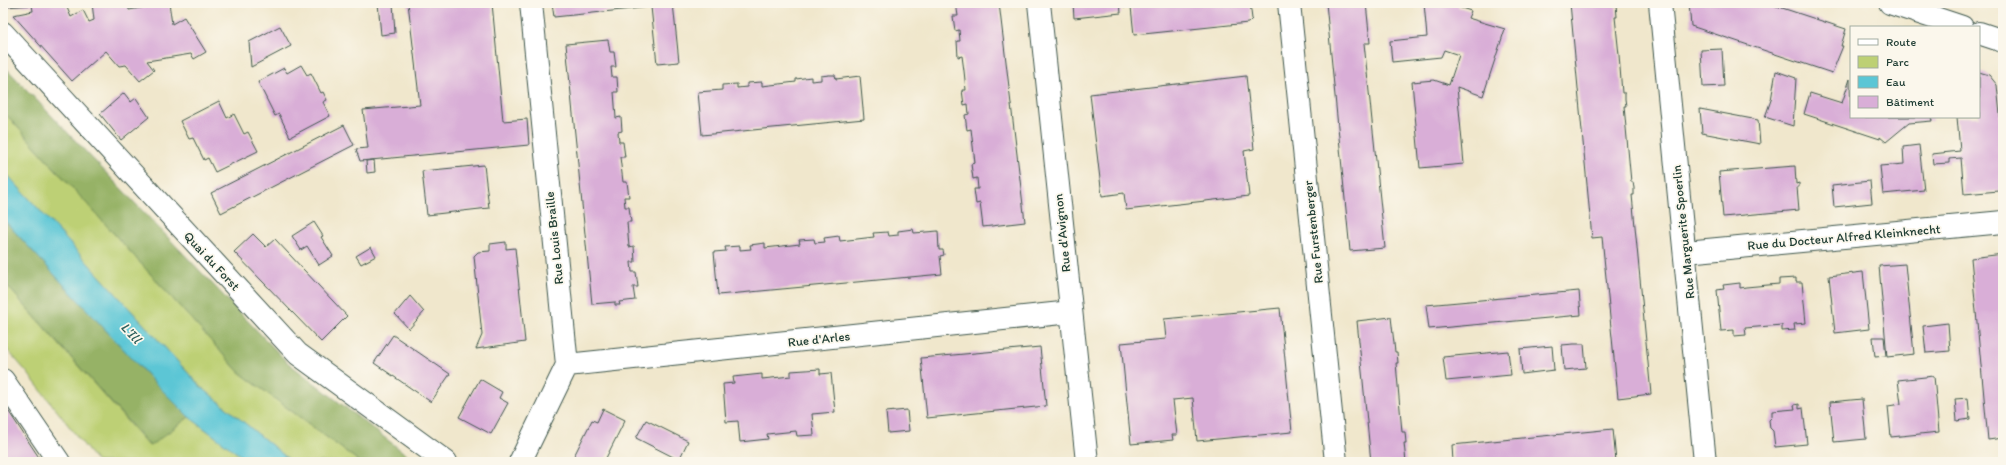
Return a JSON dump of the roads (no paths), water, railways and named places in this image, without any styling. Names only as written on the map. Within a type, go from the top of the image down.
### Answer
[{"type":"street","name":"Rue Louis Braille","points":[[531,3],[567,365]]},
{"type":"street","name":"Rue d'Avignon","points":[[1039,3],[1087,462]]},
{"type":"street","name":"Rue Furstenberger","points":[[1289,3],[1336,462]]},
{"type":"street","name":"Rue Marguerite Spoerlin","points":[[1660,3],[1686,252],[1705,462]]},
{"type":"street","points":[[1890,3],[1959,26]]},
{"type":"street","name":"Quai du Forst","points":[[3,33],[298,354],[446,462]]},
{"type":"street","points":[[1980,33],[2003,41]]},
{"type":"street","name":"Rue du Docteur Alfred Kleinknecht","points":[[1686,252],[2003,222]]},
{"type":"street","name":"Rue d'Arles","points":[[567,365],[1071,312]]},
{"type":"street","points":[[520,462],[567,365]]},
{"type":"street","points":[[3,380],[59,462]]},
{"type":"water","name":"L'Ill","points":[[3,170],[200,386],[292,462],[249,462],[189,417],[151,379],[3,219]]}]
